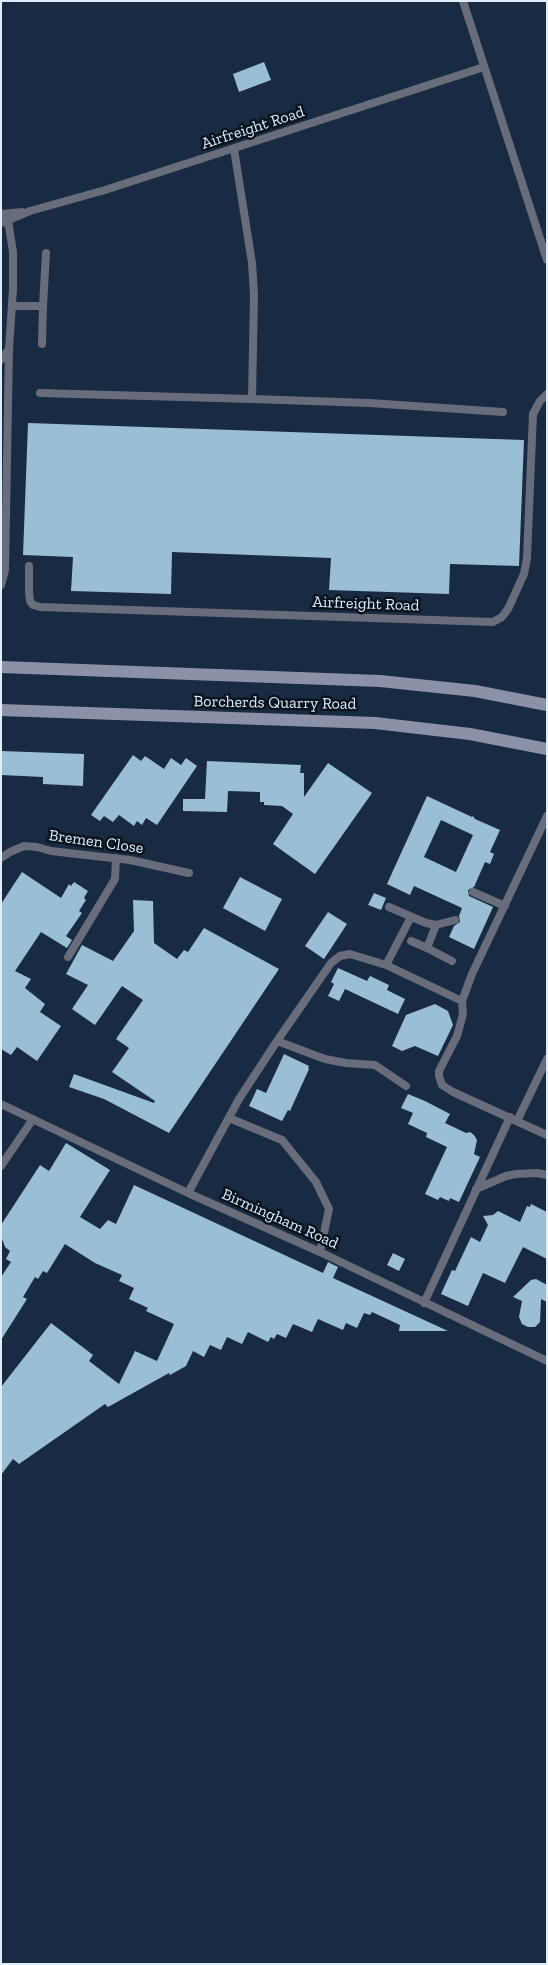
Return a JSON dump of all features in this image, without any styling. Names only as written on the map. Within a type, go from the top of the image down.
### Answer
[{"type":"main road","name":"Borcherds Quarry Road","points":[[1,667],[380,680],[475,691],[547,705]]},
{"type":"main road","name":"Borcherds Quarry Road","points":[[1,710],[374,723],[451,731],[547,748]]},
{"type":"lane","points":[[463,1],[547,260]]},
{"type":"lane","name":"Airfreight Road","points":[[5,222],[30,211],[105,190],[484,67]]},
{"type":"lane","points":[[234,149],[252,263],[254,294],[252,399]]},
{"type":"lane","name":"Airfreight Road","points":[[1,214],[30,211]]},
{"type":"lane","points":[[1,585],[5,570],[9,349],[13,252],[5,222]]},
{"type":"lane","points":[[42,344],[46,253]]},
{"type":"lane","points":[[12,306],[44,306]]},
{"type":"lane","points":[[1,360],[9,349]]},
{"type":"lane","points":[[40,393],[369,403],[503,412]]},
{"type":"lane","name":"Airfreight Road","points":[[29,566],[30,601],[33,605],[40,607],[493,622],[502,617],[508,609],[524,574],[527,558],[533,414],[536,406],[547,394]]},
{"type":"lane","points":[[547,816],[472,974],[462,1001],[463,1014],[458,1031],[439,1071],[440,1081],[446,1088],[547,1135]]},
{"type":"lane","name":"Bremen Close","points":[[1,858],[24,846],[116,858],[189,873]]},
{"type":"lane","points":[[68,957],[115,879],[116,858]]},
{"type":"lane","points":[[474,892],[505,906]]},
{"type":"lane","points":[[390,907],[426,923],[436,925],[455,920]]},
{"type":"lane","points":[[386,966],[410,917]]},
{"type":"lane","points":[[427,948],[436,925]]},
{"type":"lane","points":[[411,941],[452,961]]},
{"type":"lane","points":[[188,1193],[239,1099],[277,1041],[335,960],[350,954],[386,966],[462,1001]]},
{"type":"lane","points":[[277,1041],[325,1059],[346,1063],[375,1064],[406,1086]]},
{"type":"lane","points":[[424,1303],[476,1189],[547,1059]]},
{"type":"lane","name":"Birmingham Road","points":[[1,1104],[188,1193],[320,1252],[547,1361]]},
{"type":"lane","points":[[229,1118],[282,1140],[316,1182],[329,1209],[320,1252]]},
{"type":"lane","points":[[1,1166],[32,1119]]},
{"type":"lane","points":[[476,1189],[506,1176],[516,1174],[538,1173],[547,1175]]},
{"type":"building","points":[[264,62],[271,80],[239,92],[233,74]]},
{"type":"building","points":[[28,423],[524,440],[519,566],[450,564],[449,594],[329,590],[331,558],[172,552],[171,594],[71,591],[73,557],[23,555]]},
{"type":"building","points":[[1,751],[84,754],[83,786],[43,784],[43,777],[1,775]]},
{"type":"building","points":[[133,755],[141,761],[145,756],[164,769],[171,758],[181,765],[186,758],[197,766],[157,825],[146,818],[142,825],[137,821],[134,826],[119,815],[113,822],[104,816],[100,821],[91,815]]},
{"type":"building","points":[[207,761],[301,765],[300,773],[304,773],[304,797],[328,763],[372,793],[315,874],[273,844],[293,814],[282,806],[264,805],[264,802],[260,802],[260,792],[228,791],[227,812],[183,811],[183,799],[205,799]]},
{"type":"building","points":[[427,796],[500,830],[490,852],[494,854],[490,864],[485,862],[474,887],[468,890],[469,896],[493,907],[474,949],[449,937],[454,926],[460,922],[459,916],[462,908],[414,886],[410,895],[387,884]],"holes":[[[441,820],[473,835],[456,872],[424,857]]]},
{"type":"building","points":[[22,872],[61,898],[69,884],[71,886],[74,882],[88,891],[84,898],[86,900],[79,911],[82,913],[66,936],[72,940],[67,948],[41,932],[15,971],[31,979],[25,988],[45,1004],[40,1012],[61,1026],[37,1061],[17,1047],[11,1055],[1,1049],[1,904]]},
{"type":"building","points":[[240,877],[282,899],[265,931],[223,908]]},
{"type":"building","points":[[374,893],[386,898],[381,910],[368,905]]},
{"type":"building","points":[[133,900],[153,901],[154,943],[177,959],[184,950],[188,952],[204,928],[279,969],[169,1133],[104,1099],[69,1087],[74,1074],[154,1103],[155,1101],[112,1072],[129,1048],[116,1039],[143,1000],[122,986],[95,1025],[72,1009],[88,985],[66,974],[82,945],[113,961],[134,931]]},
{"type":"building","points":[[328,912],[347,924],[324,959],[305,946]]},
{"type":"building","points":[[338,968],[367,981],[370,976],[389,985],[387,990],[405,999],[398,1014],[345,989],[339,1001],[328,996],[334,984],[331,982]]},
{"type":"building","points":[[435,1004],[448,1011],[453,1025],[438,1056],[415,1046],[402,1051],[392,1046],[406,1015]]},
{"type":"building","points":[[284,1054],[309,1066],[309,1069],[290,1111],[288,1110],[282,1121],[249,1106],[257,1089],[266,1093]]},
{"type":"building","points":[[408,1094],[450,1114],[445,1123],[466,1133],[470,1132],[477,1140],[474,1154],[480,1157],[459,1202],[450,1198],[449,1201],[440,1197],[438,1200],[425,1194],[447,1147],[426,1137],[427,1133],[408,1124],[413,1113],[401,1108]]},
{"type":"building","points":[[66,1143],[110,1170],[80,1217],[100,1229],[108,1220],[116,1224],[134,1185],[323,1273],[328,1262],[338,1267],[333,1278],[448,1331],[399,1331],[400,1325],[372,1312],[370,1315],[364,1313],[357,1328],[346,1323],[343,1330],[318,1319],[312,1332],[293,1324],[286,1338],[277,1334],[274,1339],[271,1337],[268,1342],[248,1332],[242,1344],[227,1337],[221,1350],[210,1345],[204,1357],[193,1351],[186,1366],[170,1375],[169,1373],[108,1407],[105,1404],[19,1464],[13,1459],[1,1475],[1,1387],[51,1323],[93,1355],[89,1361],[119,1384],[135,1351],[157,1361],[174,1324],[146,1311],[148,1308],[129,1299],[134,1288],[119,1281],[122,1275],[95,1263],[65,1244],[47,1273],[43,1271],[38,1279],[35,1277],[23,1297],[27,1299],[1,1340],[1,1277],[11,1262],[6,1259],[10,1251],[5,1247],[1,1236],[1,1225],[40,1165],[49,1171]]},
{"type":"building","points":[[531,1204],[547,1212],[547,1259],[523,1247],[505,1283],[483,1273],[468,1306],[441,1294],[452,1270],[455,1271],[471,1237],[480,1242],[488,1225],[483,1216],[493,1215],[498,1211],[520,1222],[527,1206],[530,1207]]},
{"type":"building","points":[[393,1253],[405,1259],[399,1271],[387,1265]]},
{"type":"building","points":[[536,1279],[547,1285],[547,1302],[541,1299],[540,1322],[535,1327],[528,1327],[522,1324],[519,1317],[522,1301],[513,1297],[531,1280]]}]
